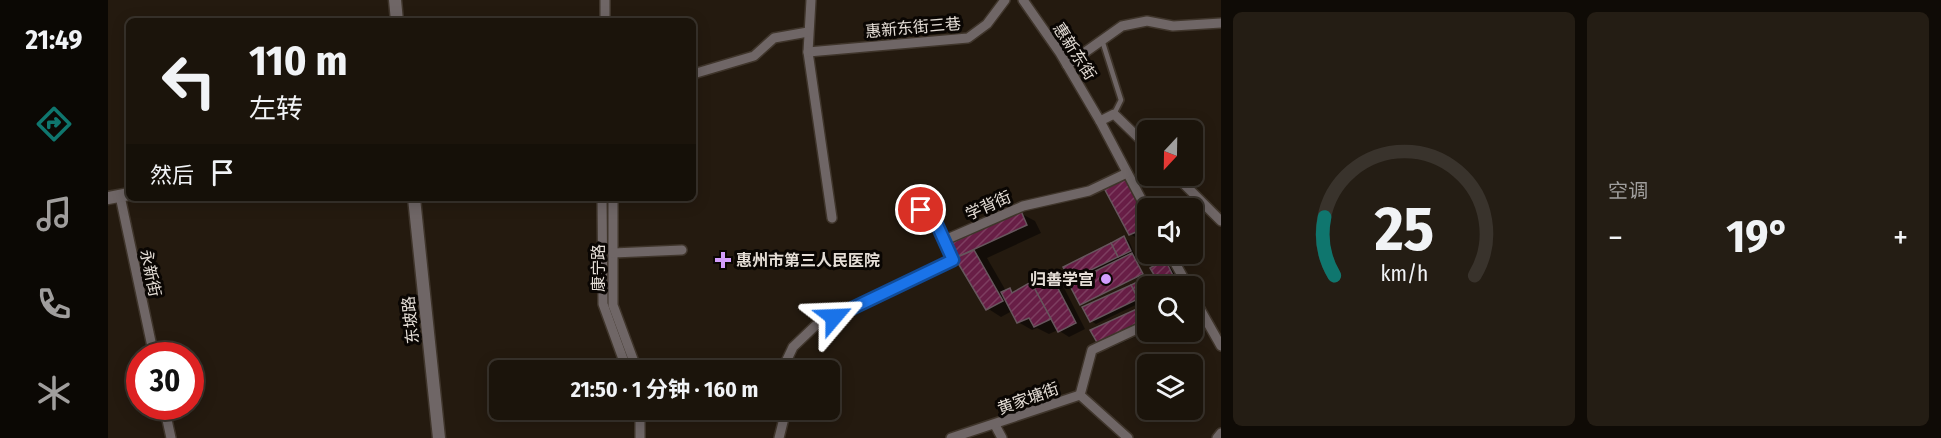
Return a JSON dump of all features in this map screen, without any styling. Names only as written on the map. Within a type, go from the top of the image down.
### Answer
[{"type":"street","points":[[395,0],[397,18]]},
{"type":"street","points":[[605,0],[605,18]]},
{"type":"street","points":[[811,0],[807,32],[808,52],[832,218]]},
{"type":"street","name":"惠新东街三巷","points":[[808,52],[969,38],[987,24],[1005,0]]},
{"type":"street","name":"惠新东街","points":[[1023,0],[1067,65],[1100,121],[1140,198]]},
{"type":"street","points":[[1067,65],[1122,26],[1147,21],[1173,26],[1221,23]]},
{"type":"street","points":[[696,73],[754,56],[774,38],[807,32]]},
{"type":"street","points":[[1100,121],[1114,114],[1137,136]]},
{"type":"street","name":"学背街","points":[[945,240],[1023,206],[1089,191],[1126,173]]},
{"type":"street","points":[[1186,186],[1221,221]]},
{"type":"street","name":"永新街","points":[[119,196],[151,342]]},
{"type":"street","name":"东坡路","points":[[414,201],[439,438]]},
{"type":"street","name":"康宁路","points":[[602,201],[603,304],[623,360]]},
{"type":"street","name":"康宁路","points":[[614,201],[614,305],[633,360]]},
{"type":"street","points":[[787,360],[793,347],[815,326],[953,260],[934,218],[921,210]]},
{"type":"street","points":[[613,253],[682,250]]},
{"type":"street","points":[[1203,315],[1221,346]]},
{"type":"street","name":"黄家塘街","points":[[951,438],[1080,395],[1092,350],[1137,329]]},
{"type":"street","points":[[1080,395],[1128,438]]},
{"type":"street","points":[[167,420],[171,438]]},
{"type":"street","points":[[640,420],[640,438]]},
{"type":"street","points":[[779,438],[784,420]]},
{"type":"street","points":[[995,425],[1002,438]]},
{"type":"street","points":[[1217,438],[1221,433]]},
{"type":"lane","points":[[1101,39],[1121,100],[1114,114]]},
{"type":"building","points":[[1125,177],[1137,199],[1137,232],[1129,235],[1104,188]]},
{"type":"building","points":[[1021,211],[1027,225],[955,258],[949,244]]},
{"type":"building","points":[[1124,236],[1131,251],[1118,257],[1111,243]]},
{"type":"building","points":[[1111,243],[1118,257],[1070,280],[1063,267]]},
{"type":"building","points":[[974,250],[1003,301],[986,310],[955,258]]},
{"type":"building","name":"归善学宫","points":[[1132,253],[1143,274],[1080,305],[1069,284]]},
{"type":"building","points":[[1157,264],[1167,264],[1173,276],[1155,276],[1150,268]]},
{"type":"building","points":[[1050,273],[1076,323],[1058,332],[1031,282]]},
{"type":"building","points":[[1031,282],[1051,319],[1034,327],[1029,318],[1017,323],[1001,292],[1010,288],[1012,293]]},
{"type":"building","points":[[1137,282],[1137,297],[1131,285]]},
{"type":"building","points":[[1131,285],[1137,297],[1137,299],[1090,322],[1082,307]]},
{"type":"building","points":[[1137,309],[1137,326],[1098,344],[1090,330]]},
{"type":"place","name":"惠州市第三人民医院","points":[[723,260]]},
{"type":"place","name":"归善学宫","points":[[1106,279]]},
{"type":"route","points":[[834,317],[953,260],[934,218],[921,210]]}]
